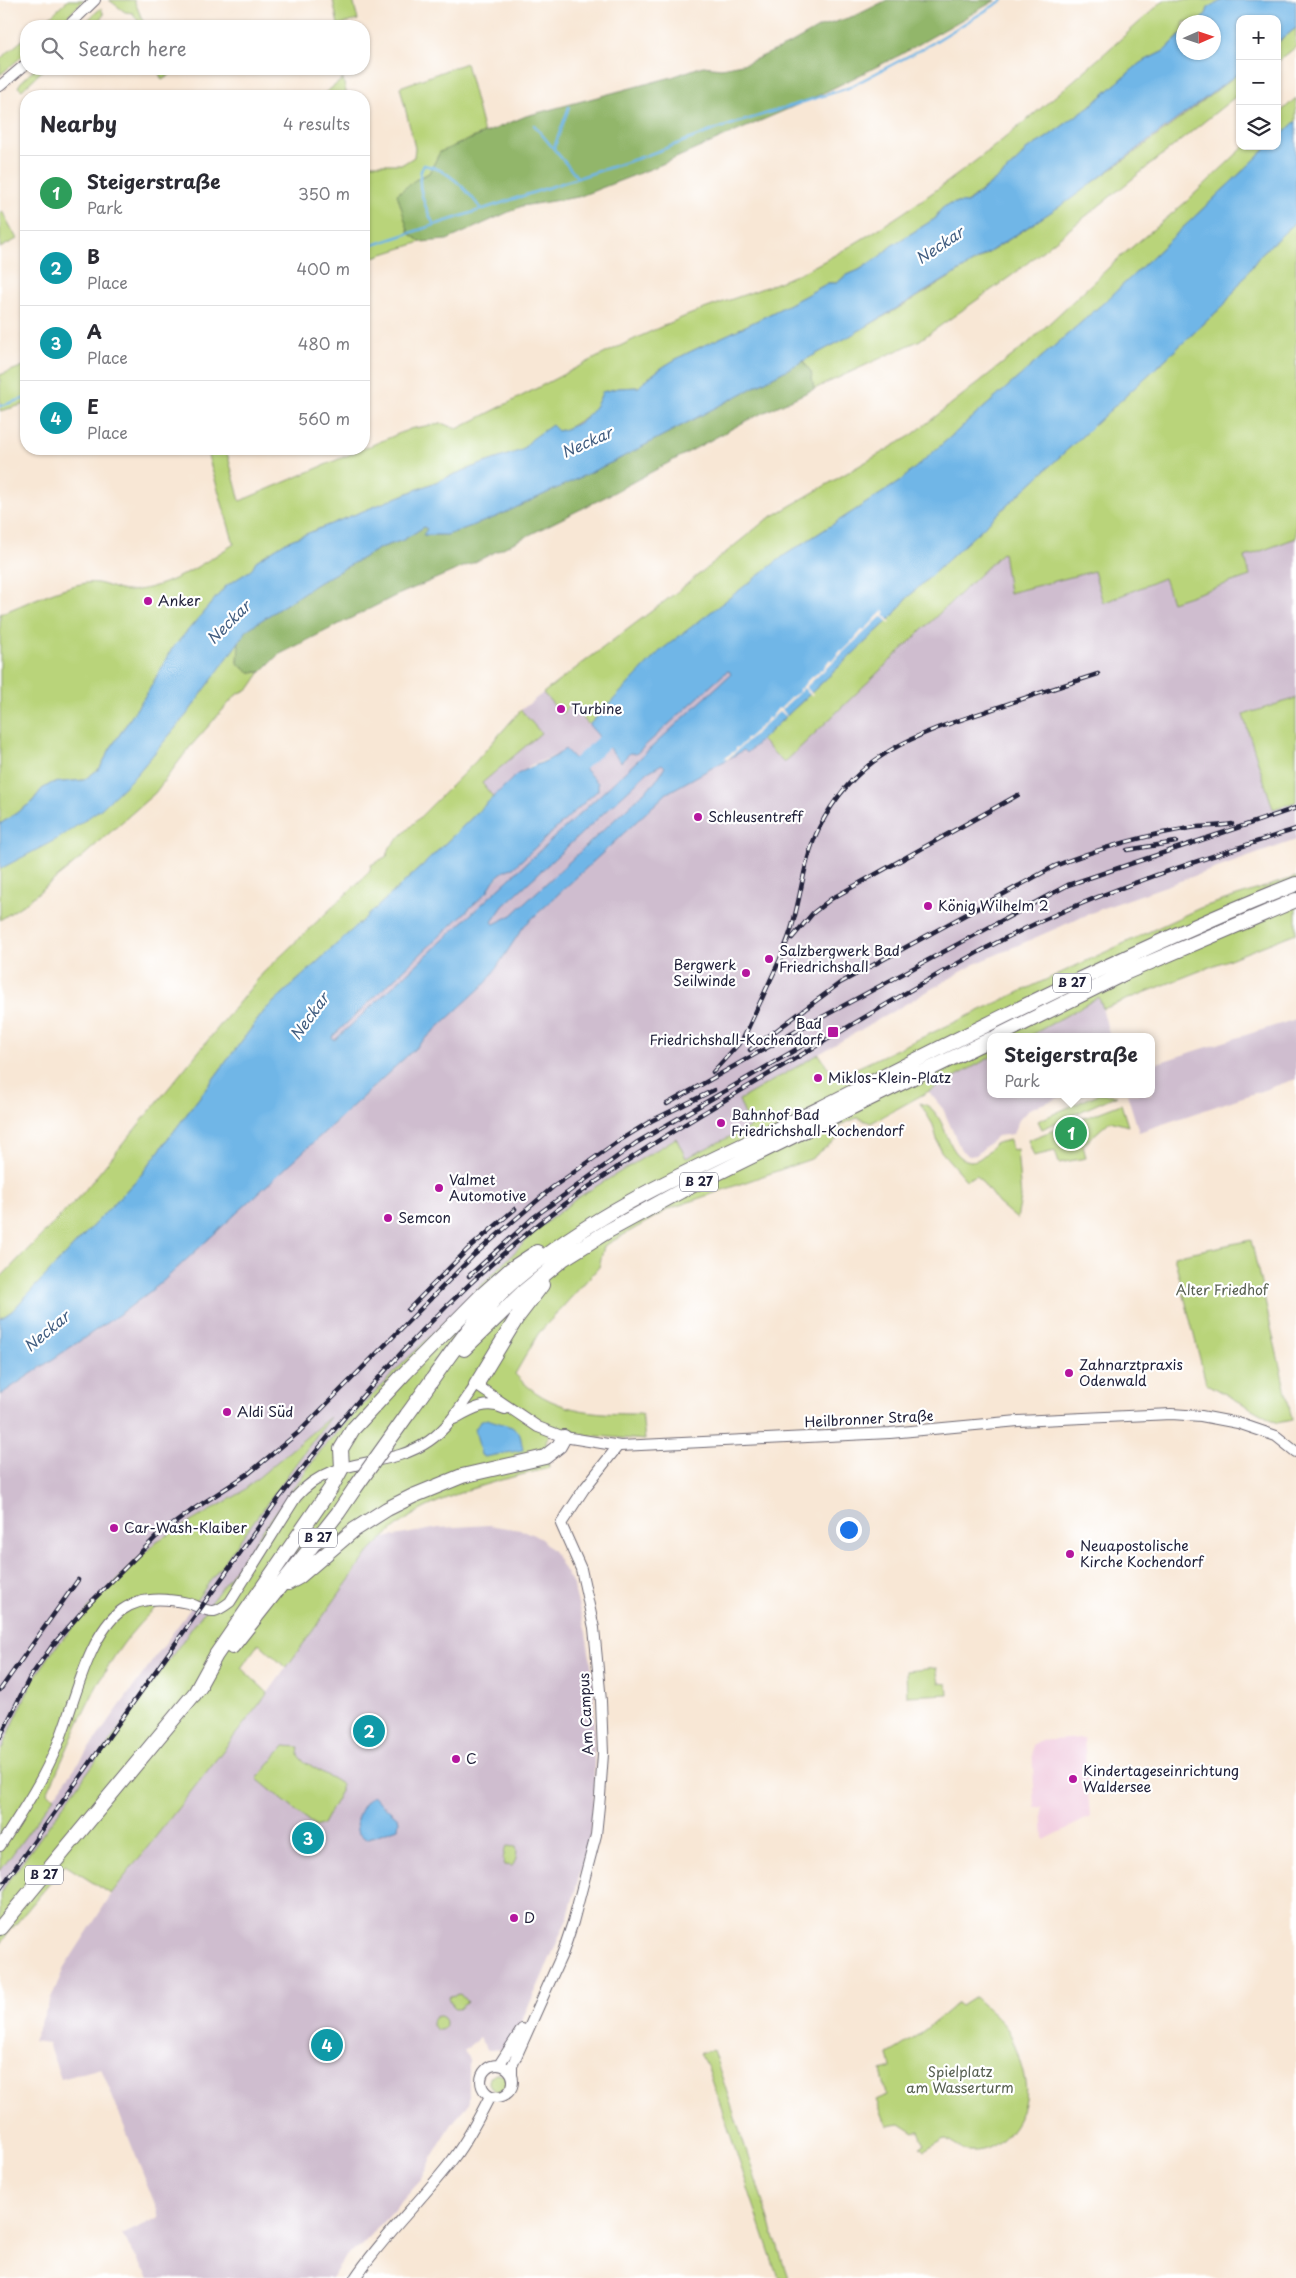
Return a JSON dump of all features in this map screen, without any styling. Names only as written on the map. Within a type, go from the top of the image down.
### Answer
[{"type":"highway","name":"B 27","points":[[0,1928],[194,1695],[280,1588],[355,1488],[407,1414],[483,1314],[514,1281],[545,1256],[618,1208],[695,1167],[812,1112],[1123,958],[1296,884]]},
{"type":"highway","name":"B 27","points":[[1004,1033],[1125,973],[1296,900]]},
{"type":"highway","name":"B 27","points":[[443,1367],[522,1293],[563,1259],[651,1206],[987,1041]]},
{"type":"highway","points":[[194,1695],[216,1655],[331,1488],[342,1468],[341,1449],[353,1429],[418,1359],[482,1295],[512,1269],[592,1216],[618,1208]]},
{"type":"highway","points":[[476,1385],[528,1302],[546,1281],[583,1248]]},
{"type":"highway","points":[[280,1588],[299,1576],[354,1530],[413,1496],[462,1476],[545,1457],[559,1446],[564,1437]]},
{"type":"main road","points":[[74,20],[95,0]]},
{"type":"main road","points":[[0,86],[20,69]]},
{"type":"main road","points":[[0,1846],[39,1784],[57,1746],[87,1664],[102,1630],[122,1610],[143,1600],[159,1599],[188,1603],[214,1611],[224,1607],[230,1602],[296,1498],[317,1478],[342,1468],[396,1456],[429,1441],[451,1420],[476,1385]]},
{"type":"main road","name":"Heilbronner Straße","points":[[476,1385],[538,1427],[564,1437],[596,1444],[618,1446],[890,1433],[1018,1421],[1170,1414],[1201,1416],[1238,1423],[1276,1436],[1296,1452]]},
{"type":"main road","points":[[451,1420],[482,1405],[496,1405],[526,1420]]},
{"type":"main road","name":"Am Campus","points":[[512,2075],[512,2066],[563,1952],[586,1876],[598,1822],[603,1754],[601,1701],[594,1628],[582,1569],[561,1524],[584,1489],[618,1446]]},
{"type":"main road","name":"Am Campus","points":[[500,2066],[542,1996]]},
{"type":"main road","points":[[500,2066],[512,2075],[513,2084],[510,2091],[500,2097],[490,2096],[482,2086],[482,2078],[489,2068],[500,2066]]},
{"type":"main road","points":[[355,2278],[375,2250],[453,2159],[471,2132],[490,2096]]},
{"type":"shaded area","points":[[1296,538],[1296,698],[1243,715],[1273,809],[1296,802],[1296,840],[1098,910],[975,964],[739,1100],[750,1127],[686,1158],[675,1138],[577,1198],[538,1229],[407,1359],[324,1446],[0,1893],[0,1871],[328,1419],[239,1494],[160,1538],[133,1563],[55,1648],[33,1680],[0,1753],[0,1395],[127,1309],[364,1096],[487,982],[524,926],[667,793],[744,750],[747,753],[761,740],[784,763],[1003,552],[1009,593],[1094,571],[1164,578],[1172,601],[1250,576],[1245,557]]},
{"type":"shaded area","points":[[729,671],[731,674],[637,763],[336,1039],[332,1039],[488,891],[505,869],[513,868],[598,790],[559,754],[531,765],[516,775],[493,797],[482,783],[540,733],[521,710],[543,693],[562,714],[571,704],[621,761],[630,753],[636,754]]},
{"type":"shaded area","points":[[662,764],[665,767],[655,782],[512,915],[494,924],[492,922],[503,906],[648,772]]},
{"type":"shaded area","points":[[1099,997],[1109,1033],[1035,1033]]},
{"type":"shaded area","points":[[1296,1019],[1296,1079],[1139,1132],[1128,1098],[1155,1098],[1155,1064]]},
{"type":"shaded area","points":[[987,1059],[987,1098],[1058,1098],[1029,1109],[1019,1120],[1013,1134],[997,1136],[976,1155],[969,1156],[961,1150],[943,1109],[929,1092]]},
{"type":"shaded area","points":[[489,1525],[526,1531],[541,1539],[554,1552],[573,1585],[586,1633],[594,1682],[594,1795],[590,1836],[568,1917],[538,1986],[508,2049],[488,2050],[479,2038],[463,2051],[469,2059],[469,2104],[454,2121],[437,2148],[422,2179],[360,2247],[349,2253],[331,2278],[149,2278],[122,2235],[160,2217],[101,2068],[61,2079],[48,2043],[33,2041],[64,1968],[111,1895],[268,1693],[369,1552],[381,1539],[439,1528]]},
{"type":"shaded area","points":[[1084,1738],[1090,1817],[1044,1840],[1042,1807],[1035,1808],[1032,1745],[1038,1741]]},
{"type":"green space","points":[[68,0],[84,0],[63,20],[46,20]]},
{"type":"green space","points":[[109,0],[134,0],[142,20],[137,20],[133,13],[125,12]]},
{"type":"green space","points":[[333,0],[353,0],[358,20],[337,20]]},
{"type":"green space","points":[[887,0],[996,0],[900,55],[813,98],[653,168],[578,197],[522,206],[447,240],[421,242],[409,233],[397,194],[415,180],[429,173],[440,152],[526,116],[672,77],[703,66],[721,68],[747,63],[792,43],[820,27],[857,15]]},
{"type":"green space","points":[[1164,0],[1223,0],[1208,8],[1205,15],[1176,15],[1176,39],[1164,51],[1140,63],[1095,102],[1046,138],[1026,150],[1003,174],[966,203],[957,203],[944,207],[936,218],[837,283],[828,283],[771,314],[684,355],[660,369],[639,387],[618,388],[603,392],[593,412],[566,429],[532,439],[522,450],[473,467],[286,542],[256,561],[252,570],[226,586],[171,650],[149,690],[110,749],[100,768],[84,780],[52,783],[42,789],[31,803],[0,824],[0,614],[54,592],[86,583],[98,583],[125,591],[158,585],[185,574],[234,544],[208,455],[228,455],[240,501],[349,455],[370,455],[370,446],[410,429],[441,423],[457,429],[585,363],[663,326],[786,279],[826,260],[917,204],[1044,106]]},
{"type":"green space","points":[[101,8],[104,15],[99,20],[88,20]]},
{"type":"green space","points":[[1296,28],[1296,47],[1281,59],[1281,40]]},
{"type":"green space","points":[[20,42],[20,58],[0,75],[0,59]]},
{"type":"green space","points":[[466,63],[484,133],[440,152],[429,173],[415,180],[408,233],[421,242],[370,258],[370,164],[403,164],[414,157],[415,148],[400,87]]},
{"type":"green space","points":[[29,75],[38,75],[22,90],[18,87]]},
{"type":"green space","points":[[160,75],[170,75],[162,80]]},
{"type":"green space","points":[[1236,75],[1236,96],[1011,276],[920,340],[814,389],[811,373],[803,361],[861,330],[973,263],[1082,190]]},
{"type":"green space","points":[[343,79],[346,90],[329,90]]},
{"type":"green space","points":[[1296,98],[1296,121],[1281,135],[1281,111]]},
{"type":"green space","points":[[1241,150],[1265,150],[1109,298],[899,482],[785,555],[606,707],[589,725],[571,705],[562,714],[543,693],[677,592],[766,520],[912,435],[1026,345],[1119,258],[1187,201]]},
{"type":"green space","points":[[2,211],[17,239],[0,248],[0,212]]},
{"type":"green space","points":[[1296,222],[1296,538],[1245,557],[1250,576],[1172,602],[1164,578],[1103,603],[1094,571],[1009,593],[1003,552],[784,763],[761,740],[891,618],[908,597],[1224,305],[1261,254]]},
{"type":"green space","points":[[803,361],[811,372],[814,389],[748,420],[605,497],[475,562],[395,596],[278,655],[261,672],[249,672],[238,664],[239,640],[248,629],[318,583],[380,548],[403,540],[424,527],[428,529],[424,535],[447,535],[496,517],[617,460]]},
{"type":"green space","points":[[20,367],[20,406],[0,411],[0,375]]},
{"type":"green space","points":[[239,640],[238,664],[249,672],[261,672],[250,688],[236,695],[189,748],[155,793],[74,864],[24,904],[0,920],[0,869],[136,775],[188,713]]},
{"type":"green space","points":[[1296,698],[1296,802],[1273,809],[1243,715]]},
{"type":"green space","points":[[521,710],[541,733],[482,783],[493,797],[425,863],[265,1010],[141,1175],[12,1311],[0,1319],[0,1278],[81,1195],[263,973],[364,877],[370,870],[371,865],[387,856],[390,847],[476,761]]},
{"type":"green space","points":[[1296,877],[1296,933],[1103,1009],[1099,997],[1035,1033],[987,1033],[987,1059],[871,1123],[857,1118],[840,1125],[839,1137],[811,1159],[669,1209],[604,1246],[599,1267],[538,1334],[515,1374],[543,1397],[558,1404],[590,1412],[642,1414],[645,1440],[584,1435],[554,1426],[546,1441],[549,1468],[456,1494],[419,1511],[396,1527],[369,1552],[286,1668],[259,1643],[241,1668],[268,1693],[111,1894],[65,1865],[0,1943],[0,1893],[324,1446],[407,1359],[538,1229],[577,1198],[676,1138],[686,1158],[750,1127],[739,1100],[819,1054],[835,1078],[1200,908]]},
{"type":"green space","points":[[1089,1098],[1110,1098],[1042,1129],[1038,1121]]},
{"type":"green space","points":[[920,1103],[929,1107],[936,1114],[955,1151],[961,1158],[970,1161],[978,1160],[995,1144],[1010,1140],[1012,1150],[1017,1149],[1021,1198],[1017,1219],[998,1203],[977,1175],[966,1180],[940,1150],[933,1125]]},
{"type":"green space","points":[[1121,1104],[1128,1126],[1110,1121],[1083,1145],[1086,1158],[1059,1163],[1055,1151],[1034,1156],[1028,1140]]},
{"type":"green space","name":"Alter Friedhof","points":[[1251,1240],[1292,1420],[1277,1423],[1206,1383],[1174,1256]]},
{"type":"green space","points":[[330,1417],[192,1606],[159,1605],[139,1624],[122,1645],[107,1668],[81,1717],[47,1793],[54,1797],[0,1871],[0,1753],[33,1680],[55,1648],[93,1604],[157,1541],[239,1494]]},
{"type":"green space","points":[[936,1668],[939,1683],[947,1684],[948,1694],[907,1696],[906,1671]]},
{"type":"green space","points":[[284,1746],[299,1747],[298,1755],[302,1760],[341,1784],[341,1791],[323,1824],[316,1827],[257,1779]]},
{"type":"green space","points":[[507,1846],[516,1847],[517,1849],[516,1860],[512,1866],[505,1865],[503,1859]]},
{"type":"green space","points":[[460,1994],[467,2002],[459,2009],[455,2008],[448,1999],[450,1996]]},
{"type":"green space","name":"Spielplatz am Wasserturm","points":[[975,1997],[1001,2021],[1013,2040],[1026,2089],[1020,2115],[1014,2127],[1005,2137],[983,2150],[970,2151],[957,2147],[945,2139],[924,2151],[920,2147],[925,2145],[919,2131],[914,2133],[900,2124],[887,2126],[876,2100],[887,2095],[881,2071],[891,2068],[888,2054],[924,2030],[957,2003],[961,2006]]},
{"type":"green space","points":[[436,2016],[442,2016],[446,2023],[442,2030],[436,2030],[432,2026],[432,2020]]},
{"type":"green space","points":[[713,2050],[788,2278],[778,2278],[708,2068],[699,2053]]},
{"type":"green space","points":[[494,2073],[502,2073],[507,2078],[505,2089],[494,2091],[489,2086],[489,2078]]},
{"type":"water","points":[[1223,0],[1296,0],[1296,28],[1281,40],[1281,15],[1236,15],[1236,75],[1068,201],[966,267],[850,336],[617,460],[496,517],[447,535],[423,535],[427,529],[424,527],[403,540],[380,548],[318,583],[248,629],[188,713],[136,775],[102,808],[59,838],[0,869],[0,824],[31,803],[42,789],[52,783],[84,780],[100,768],[110,749],[149,690],[171,650],[226,586],[251,570],[256,561],[286,542],[473,467],[522,450],[532,439],[552,425],[558,431],[572,426],[585,418],[595,406],[602,392],[618,388],[639,387],[660,369],[684,355],[771,314],[828,283],[837,283],[936,218],[944,207],[957,203],[967,203],[1003,174],[1026,150],[1046,138],[1095,102],[1140,63],[1164,51],[1176,40],[1176,60],[1221,60],[1221,15],[1205,15],[1208,8]]},
{"type":"water","points":[[1296,121],[1296,222],[1261,254],[1224,305],[908,597],[891,618],[747,753],[744,750],[667,793],[524,926],[487,982],[160,1284],[127,1309],[0,1395],[0,1319],[12,1311],[141,1175],[265,1010],[425,863],[516,775],[554,757],[565,749],[598,783],[598,790],[513,868],[498,876],[488,891],[332,1037],[333,1040],[336,1039],[731,674],[729,671],[726,672],[636,754],[630,753],[621,762],[589,725],[660,651],[785,555],[899,482],[1109,298],[1265,150],[1281,150],[1281,135]],"holes":[[[662,764],[665,767],[655,782],[512,915],[494,924],[492,922],[503,906],[648,772]]]},
{"type":"water","points":[[487,1419],[512,1427],[520,1434],[523,1450],[485,1457],[481,1455],[475,1429],[480,1422]]},
{"type":"water","points":[[373,1796],[399,1819],[398,1828],[366,1839],[358,1833],[356,1823],[362,1807]]},
{"type":"pier","points":[[883,610],[891,622],[882,616],[806,687],[813,695],[811,696],[804,688],[782,709],[788,718],[780,711],[727,760],[724,758],[736,750],[736,747],[738,748],[746,740],[745,738],[748,738],[757,730],[757,727],[758,729],[768,717],[770,719],[778,708],[780,709],[787,700],[799,692],[799,688],[801,689],[820,669],[822,670],[830,659],[832,661],[841,650],[843,651]]},
{"type":"waterway","points":[[370,246],[645,156],[714,130],[848,88],[931,44],[1003,0]]},
{"type":"waterway","points":[[554,148],[569,107]]},
{"type":"waterway","points":[[534,125],[577,177]]},
{"type":"waterway","points":[[434,225],[424,203],[420,187],[421,172],[424,165],[433,167],[457,181],[481,209]]},
{"type":"waterway","points":[[0,406],[20,400]]},
{"type":"waterway","name":"Neckar","points":[[565,777],[618,729]]},
{"type":"railway","points":[[780,959],[792,928],[807,863],[819,828],[834,803],[851,782],[869,765],[890,751],[935,729],[1098,674]]},
{"type":"railway","points":[[792,938],[813,913],[831,899],[1018,795]]},
{"type":"railway","points":[[667,1104],[800,1029],[1068,885],[1296,808]]},
{"type":"railway","points":[[750,1050],[840,983],[1055,866],[1144,837],[1197,827],[1232,824]]},
{"type":"railway","points":[[0,1889],[280,1497],[370,1387],[402,1352],[469,1285],[540,1223],[602,1177],[668,1135],[978,952],[1039,922],[1102,895],[1296,829]]},
{"type":"railway","points":[[1127,850],[1176,842]]},
{"type":"railway","points":[[713,1072],[743,1039],[783,953]]},
{"type":"railway","points":[[469,1276],[534,1217],[636,1143],[814,1039]]},
{"type":"railway","points":[[0,1737],[29,1679],[52,1646],[86,1607],[156,1537],[191,1511],[248,1474],[299,1432],[474,1255],[553,1187],[617,1142],[651,1121],[714,1090]]},
{"type":"railway","points":[[408,1310],[467,1250],[515,1209]]},
{"type":"railway","points":[[0,1690],[78,1580]]},
{"type":"place","name":"Anker","points":[[148,601]]},
{"type":"place","name":"Turbine","points":[[561,709]]},
{"type":"place","name":"Schleusentreff","points":[[698,817]]},
{"type":"place","name":"König Wilhelm 2","points":[[928,906]]},
{"type":"place","name":"Salzbergwerk Bad Friedrichshall","points":[[769,959]]},
{"type":"place","name":"Bergwerk Seilwinde","points":[[746,973]]},
{"type":"place","name":"Bad Friedrichshall-Kochendorf","points":[[833,1032]]},
{"type":"place","name":"Miklos-Klein-Platz","points":[[818,1078]]},
{"type":"place","name":"Bahnhof Bad Friedrichshall-Kochendorf","points":[[721,1123]]},
{"type":"place","name":"Steigerstraße","points":[[1071,1133]]},
{"type":"place","name":"Valmet Automotive","points":[[439,1188]]},
{"type":"place","name":"Semcon","points":[[388,1218]]},
{"type":"place","name":"Zahnarztpraxis Odenwald","points":[[1069,1373]]},
{"type":"place","name":"Aldi Süd","points":[[227,1412]]},
{"type":"place","name":"Car-Wash-Klaiber","points":[[114,1528]]},
{"type":"place","name":"Neuapostolische Kirche Kochendorf","points":[[1070,1554]]},
{"type":"place","name":"B","points":[[369,1731]]},
{"type":"place","name":"C","points":[[456,1759]]},
{"type":"place","name":"Kindertageseinrichtung Waldersee","points":[[1073,1779]]},
{"type":"place","name":"A","points":[[308,1838]]},
{"type":"place","name":"D","points":[[514,1918]]},
{"type":"place","name":"E","points":[[327,2045]]}]
